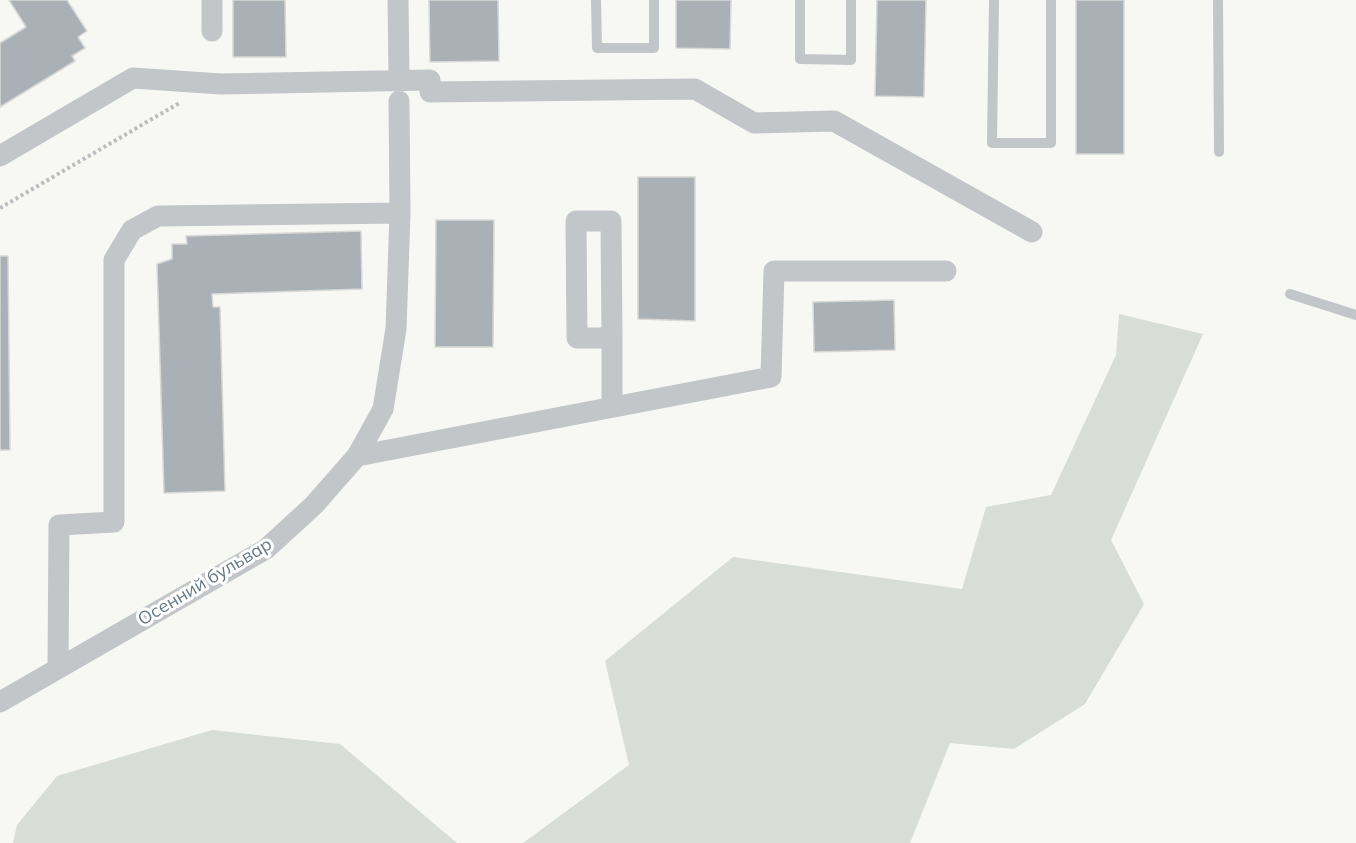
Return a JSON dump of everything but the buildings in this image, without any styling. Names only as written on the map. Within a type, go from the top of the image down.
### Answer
[{"type":"street","points":[[212,0],[212,32]]},
{"type":"street","points":[[398,0],[399,76]]},
{"type":"street","points":[[0,156],[133,78],[221,84],[430,80],[430,92],[695,89],[754,123],[834,122],[1032,232]]},
{"type":"street","name":"Осенний бульвар","points":[[0,702],[266,549],[314,505],[357,456],[383,410],[396,329],[400,213],[399,101]]},
{"type":"street","points":[[58,668],[59,525],[114,522],[114,260],[132,230],[158,216],[400,213]]},
{"type":"street","points":[[612,338],[578,338],[576,221],[610,221],[612,338],[612,407]]},
{"type":"street","points":[[357,456],[771,377],[774,271],[946,271]]},
{"type":"lane","points":[[596,0],[597,48],[654,48],[654,0]]},
{"type":"lane","points":[[800,0],[800,59],[851,60],[851,0]]},
{"type":"lane","points":[[994,0],[992,143],[1051,143],[1051,0]]},
{"type":"lane","points":[[1218,0],[1220,152]]},
{"type":"lane","points":[[1290,294],[1356,315]]},
{"type":"path","points":[[0,208],[186,99]]},
{"type":"shaded area","points":[[1119,314],[1203,334],[1111,540],[1144,604],[1085,704],[1014,749],[950,743],[910,843],[523,843],[629,765],[605,661],[733,557],[962,589],[986,507],[1051,495],[1116,355]]},
{"type":"shaded area","points":[[212,730],[340,744],[457,843],[13,843],[17,825],[57,776]]}]
